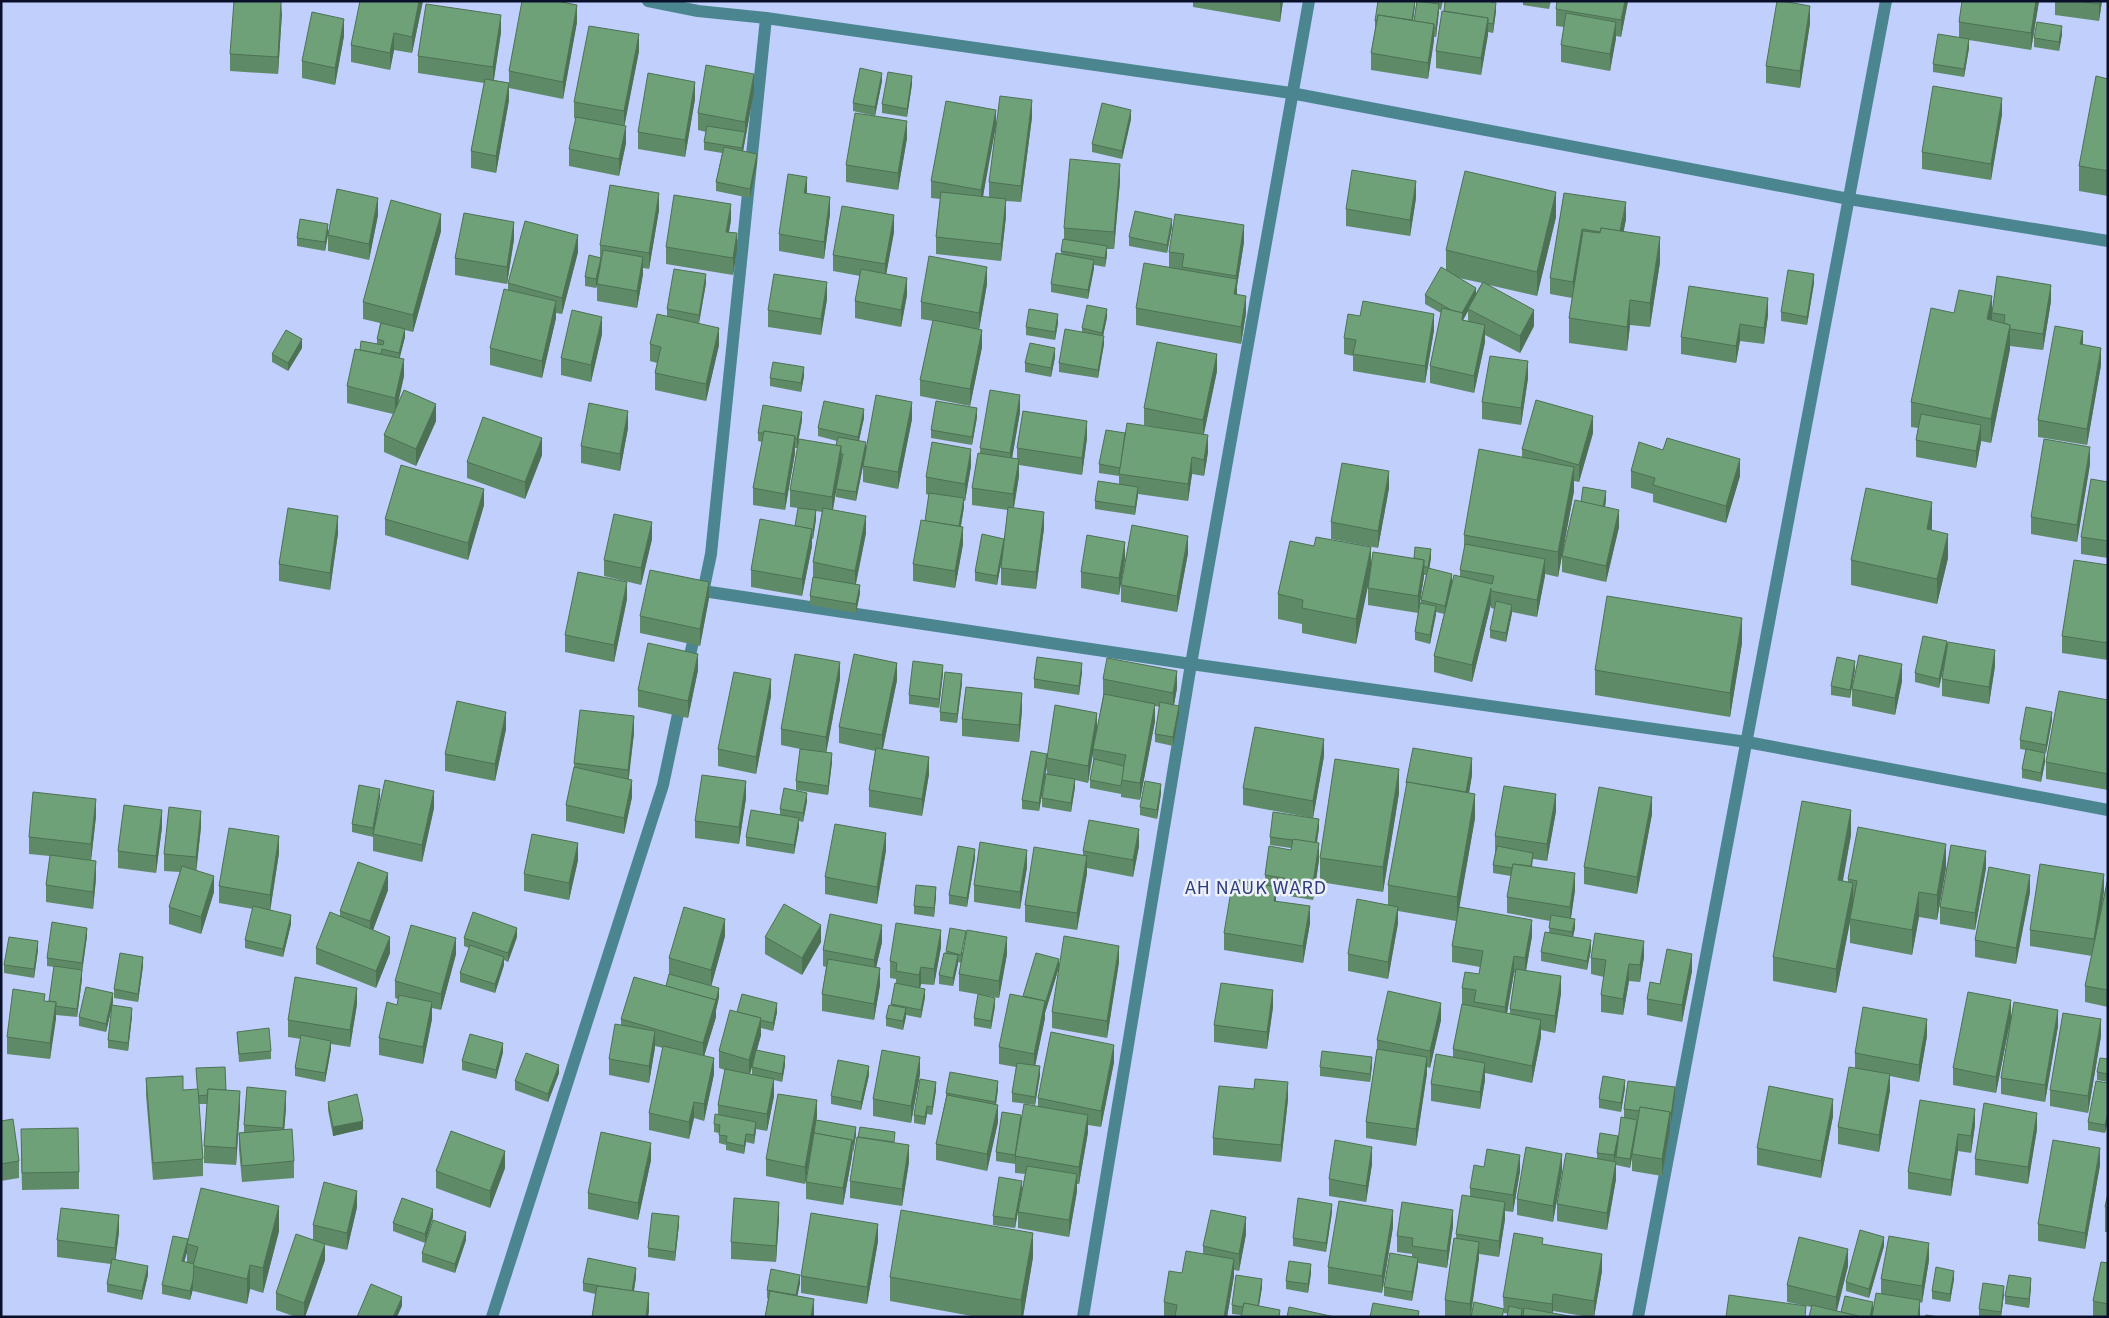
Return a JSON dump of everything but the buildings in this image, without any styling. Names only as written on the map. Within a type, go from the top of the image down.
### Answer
[{"type":"street","points":[[648,1],[698,11],[766,18],[1291,93],[1849,199],[2108,241]]},
{"type":"street","points":[[1083,1317],[1191,664],[1291,93],[1309,1]]},
{"type":"street","points":[[1638,1317],[1886,1]]},
{"type":"street","points":[[492,1317],[663,785],[711,554],[766,18]]},
{"type":"street","points":[[703,591],[1191,664],[1747,742],[2108,810]]},
{"type":"district","name":"AH NAUK WARD","points":[[1256,888]]}]
